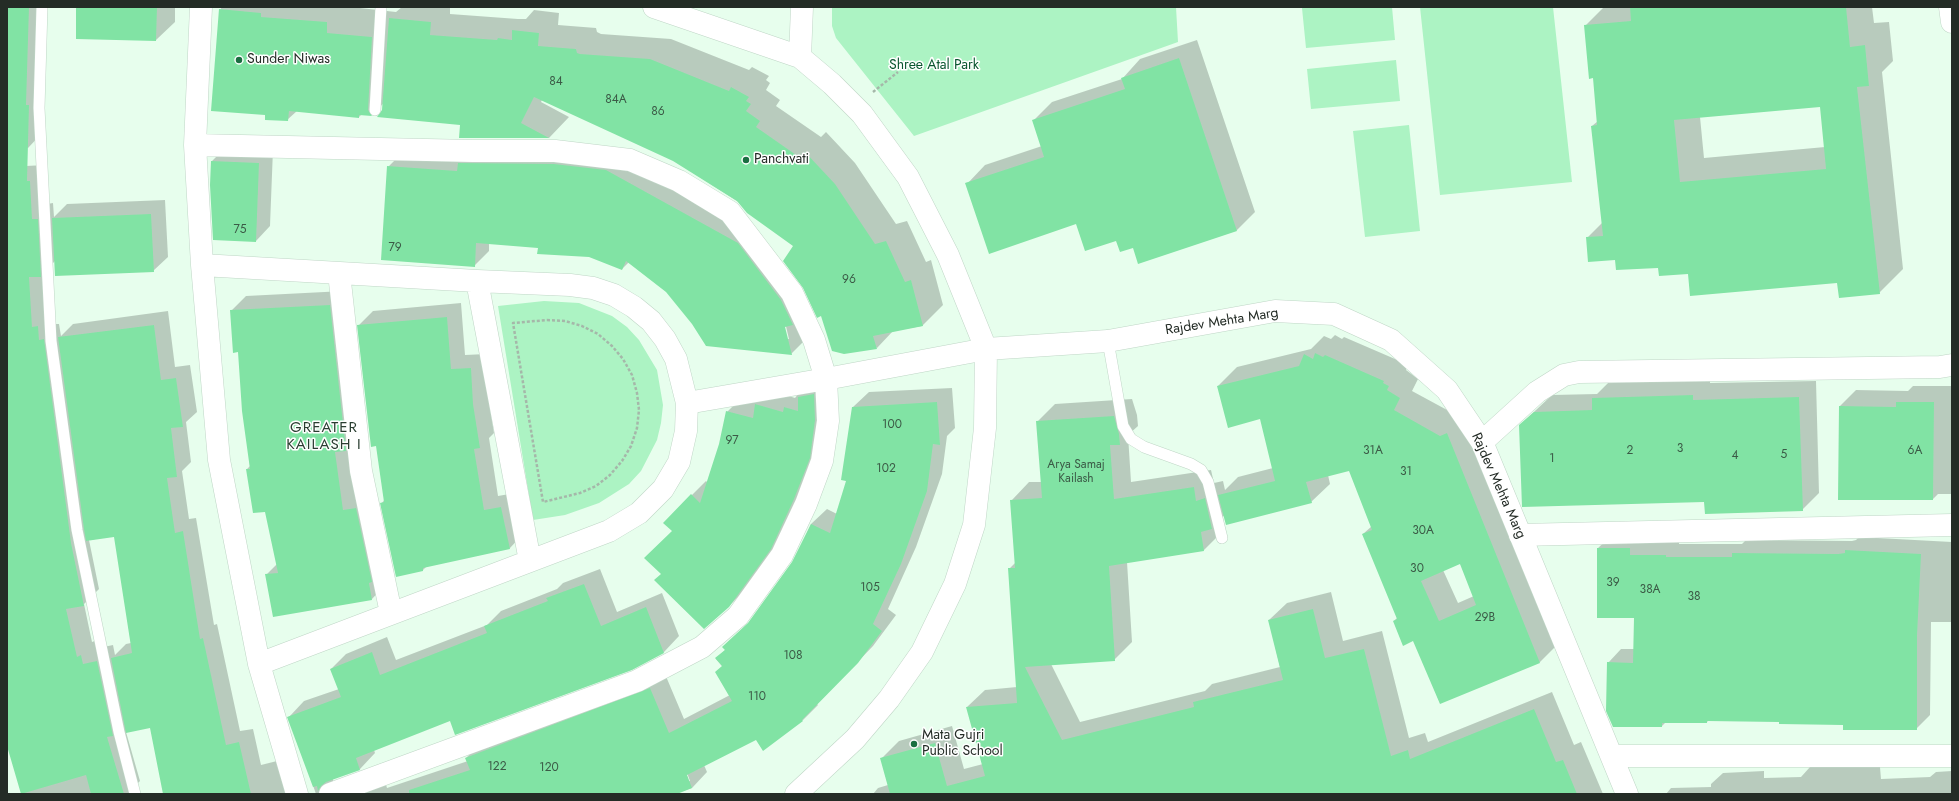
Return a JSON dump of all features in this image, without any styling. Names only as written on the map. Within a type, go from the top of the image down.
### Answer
[{"type":"street","points":[[201,7],[195,145],[202,265],[219,460],[259,664],[297,794]]},
{"type":"street","points":[[654,7],[800,57],[832,84],[862,114],[908,177],[948,255],[986,349],[985,428],[974,524],[955,584],[922,652],[889,699],[855,739],[796,794]]},
{"type":"street","points":[[800,57],[802,7]]},
{"type":"street","points":[[1950,7],[1952,22]]},
{"type":"street","points":[[195,145],[473,152],[555,151],[636,162],[679,181],[730,212],[792,293],[814,340],[826,379],[828,421],[822,461],[803,510],[782,555],[738,616],[702,647],[637,680],[330,794]]},
{"type":"street","points":[[202,265],[570,285],[593,288],[614,295],[634,307],[651,321],[665,339],[676,359],[687,403],[686,431],[679,462],[663,489],[639,513],[609,531],[259,664]]},
{"type":"street","points":[[339,273],[361,471],[391,613]]},
{"type":"street","points":[[477,281],[530,561]]},
{"type":"street","name":"Rajdev Mehta Marg","points":[[687,403],[986,349],[1108,341],[1275,311],[1334,314],[1391,340],[1447,390],[1482,442],[1627,794]]},
{"type":"street","points":[[1482,442],[1537,392],[1564,375],[1579,372],[1940,367],[1952,365]]},
{"type":"street","points":[[1520,535],[1952,525]]},
{"type":"street","points":[[1612,756],[1952,756]]},
{"type":"lane","points":[[42,7],[39,108],[51,341],[77,530],[120,732],[135,794]]},
{"type":"lane","points":[[374,7],[372,110],[381,7]]},
{"type":"lane","points":[[1108,341],[1123,426],[1131,439],[1144,447],[1191,464],[1201,470],[1208,482],[1222,538]]},
{"type":"path","points":[[873,92],[898,72]]},
{"type":"path","points":[[546,320],[564,321],[582,326],[598,334],[612,346],[623,360],[632,375],[637,393],[637,428],[631,446],[622,461],[610,475],[596,486],[580,493],[543,502],[513,323],[546,320]]},
{"type":"green space","name":"Shree Atal Park","points":[[832,7],[1176,7],[1178,42],[914,136],[836,38],[832,26]]},
{"type":"green space","points":[[1392,7],[1395,40],[1306,48],[1302,8]]},
{"type":"green space","points":[[1420,7],[1553,7],[1572,182],[1440,195]]},
{"type":"green space","points":[[1396,60],[1400,101],[1311,109],[1307,69]]},
{"type":"green space","points":[[1409,125],[1420,231],[1365,237],[1353,131]]},
{"type":"green space","points":[[544,301],[579,303],[612,316],[627,327],[639,340],[657,370],[663,405],[657,440],[641,471],[629,484],[599,503],[565,515],[533,520],[498,306]]},
{"type":"building","points":[[7,7],[29,7],[26,105],[29,105],[27,181],[30,181],[32,219],[38,219],[41,277],[29,277],[32,327],[38,326],[39,340],[44,339],[71,543],[84,606],[66,609],[77,657],[81,655],[83,664],[97,661],[113,736],[107,737],[124,794],[91,794],[86,775],[21,794],[7,746]]},
{"type":"building","points":[[76,7],[157,7],[156,41],[76,39]]},
{"type":"building","points":[[1630,7],[1846,7],[1850,47],[1865,45],[1869,86],[1857,87],[1880,294],[1839,298],[1837,283],[1690,296],[1688,274],[1659,276],[1658,268],[1616,270],[1615,260],[1588,262],[1586,237],[1603,236],[1591,126],[1597,125],[1593,78],[1589,79],[1584,25],[1631,21]],"holes":[[[1820,107],[1826,169],[1680,182],[1674,120]]]},
{"type":"building","points":[[219,9],[261,13],[261,17],[327,22],[327,33],[372,37],[368,110],[372,116],[359,115],[359,118],[289,111],[288,121],[265,120],[265,115],[211,111]]},
{"type":"building","points":[[389,18],[431,22],[430,35],[512,40],[512,30],[539,33],[538,46],[576,49],[577,53],[580,54],[650,59],[729,91],[731,87],[749,97],[746,101],[751,104],[746,111],[760,121],[756,127],[799,157],[805,152],[835,184],[875,244],[886,241],[905,282],[911,280],[923,326],[873,336],[877,349],[844,354],[832,351],[821,316],[817,318],[803,288],[783,261],[793,246],[747,213],[737,201],[673,161],[534,97],[521,123],[549,138],[459,138],[460,125],[377,117],[382,110]]},
{"type":"building","points":[[1179,58],[1237,231],[1138,264],[1133,248],[1120,252],[1116,241],[1085,251],[1076,224],[989,254],[965,183],[1044,157],[1032,120],[1125,89],[1121,78]]},
{"type":"building","points":[[211,161],[259,163],[256,242],[213,240],[210,185]]},
{"type":"building","points":[[458,163],[554,164],[606,170],[738,243],[781,300],[793,325],[785,327],[792,355],[706,346],[692,324],[666,292],[626,261],[622,270],[589,257],[537,254],[538,248],[476,243],[475,267],[381,260],[387,166],[457,171]]},
{"type":"building","points":[[151,214],[154,272],[55,276],[52,218]]},
{"type":"building","points":[[330,305],[346,451],[335,452],[343,510],[356,508],[372,582],[369,583],[372,600],[273,617],[265,574],[278,573],[265,512],[253,513],[246,469],[250,469],[242,411],[238,352],[233,353],[230,310]]},
{"type":"building","points":[[447,317],[451,369],[471,368],[473,404],[480,448],[474,449],[484,510],[501,507],[510,549],[423,568],[423,571],[396,577],[380,503],[384,502],[376,446],[371,447],[357,325]]},
{"type":"building","points":[[154,325],[161,380],[176,378],[183,427],[171,428],[177,477],[167,478],[175,533],[183,531],[200,639],[203,638],[226,745],[239,742],[251,794],[163,794],[150,728],[126,733],[111,658],[132,653],[114,537],[86,541],[58,337]]},
{"type":"building","points":[[1315,353],[1323,357],[1325,355],[1384,381],[1383,383],[1389,386],[1387,390],[1400,398],[1394,410],[1440,436],[1447,433],[1540,663],[1440,704],[1413,641],[1403,646],[1393,621],[1397,619],[1362,534],[1372,530],[1349,471],[1306,482],[1312,503],[1226,525],[1218,495],[1275,481],[1260,419],[1228,428],[1217,386],[1299,366],[1304,354],[1313,359]],"holes":[[[1460,564],[1476,605],[1439,621],[1421,581]]]},
{"type":"building","points":[[814,394],[815,420],[810,458],[794,499],[771,549],[729,607],[704,629],[654,580],[661,574],[644,558],[672,531],[663,523],[691,494],[700,503],[719,444],[726,411],[753,418],[755,404],[783,412],[784,407],[798,411],[798,397]]},
{"type":"building","points":[[1693,395],[1693,400],[1799,397],[1803,511],[1705,514],[1704,502],[1522,507],[1519,425],[1534,412],[1592,410],[1592,398]]},
{"type":"building","points":[[937,402],[940,445],[933,444],[927,491],[901,564],[873,624],[882,631],[858,663],[802,720],[803,721],[763,751],[756,740],[687,775],[692,788],[677,794],[409,794],[409,790],[470,770],[465,758],[650,688],[669,733],[732,701],[715,672],[722,666],[715,658],[725,650],[722,647],[748,623],[792,562],[811,524],[830,533],[846,481],[841,480],[852,407]]},
{"type":"building","points":[[1896,402],[1934,402],[1933,500],[1838,500],[1839,406],[1896,407]]},
{"type":"building","points":[[1114,416],[1119,434],[1120,445],[1110,445],[1114,499],[1194,487],[1196,501],[1205,498],[1212,529],[1201,532],[1204,551],[1109,566],[1115,661],[1025,667],[1062,740],[1194,707],[1193,702],[1283,680],[1268,620],[1313,609],[1325,658],[1364,649],[1391,756],[1408,750],[1410,759],[1534,709],[1556,762],[1563,760],[1577,794],[890,794],[880,758],[935,743],[947,786],[985,776],[966,707],[1017,703],[1008,568],[1015,568],[1010,500],[1042,498],[1036,421]]},
{"type":"building","points":[[1597,548],[1630,548],[1630,555],[1666,555],[1666,557],[1732,557],[1732,553],[1838,554],[1845,553],[1845,550],[1921,554],[1917,636],[1917,730],[1843,730],[1843,725],[1707,721],[1707,723],[1662,723],[1662,727],[1613,727],[1606,711],[1607,662],[1633,663],[1634,618],[1597,618]]},
{"type":"building","points":[[584,584],[601,626],[646,607],[664,653],[632,670],[455,735],[450,721],[356,758],[360,770],[326,782],[318,791],[317,786],[313,787],[287,717],[341,697],[330,669],[372,652],[380,675],[487,633],[484,626],[548,601],[546,598]]},
{"type":"place","name":"Sunder Niwas","points":[[239,60]]},
{"type":"place","name":"Panchvati","points":[[746,160]]},
{"type":"place","name":"Mata Gujri Public School","points":[[914,744]]},
{"type":"district","name":"GREATER KAILASH I","points":[[324,436]]}]
